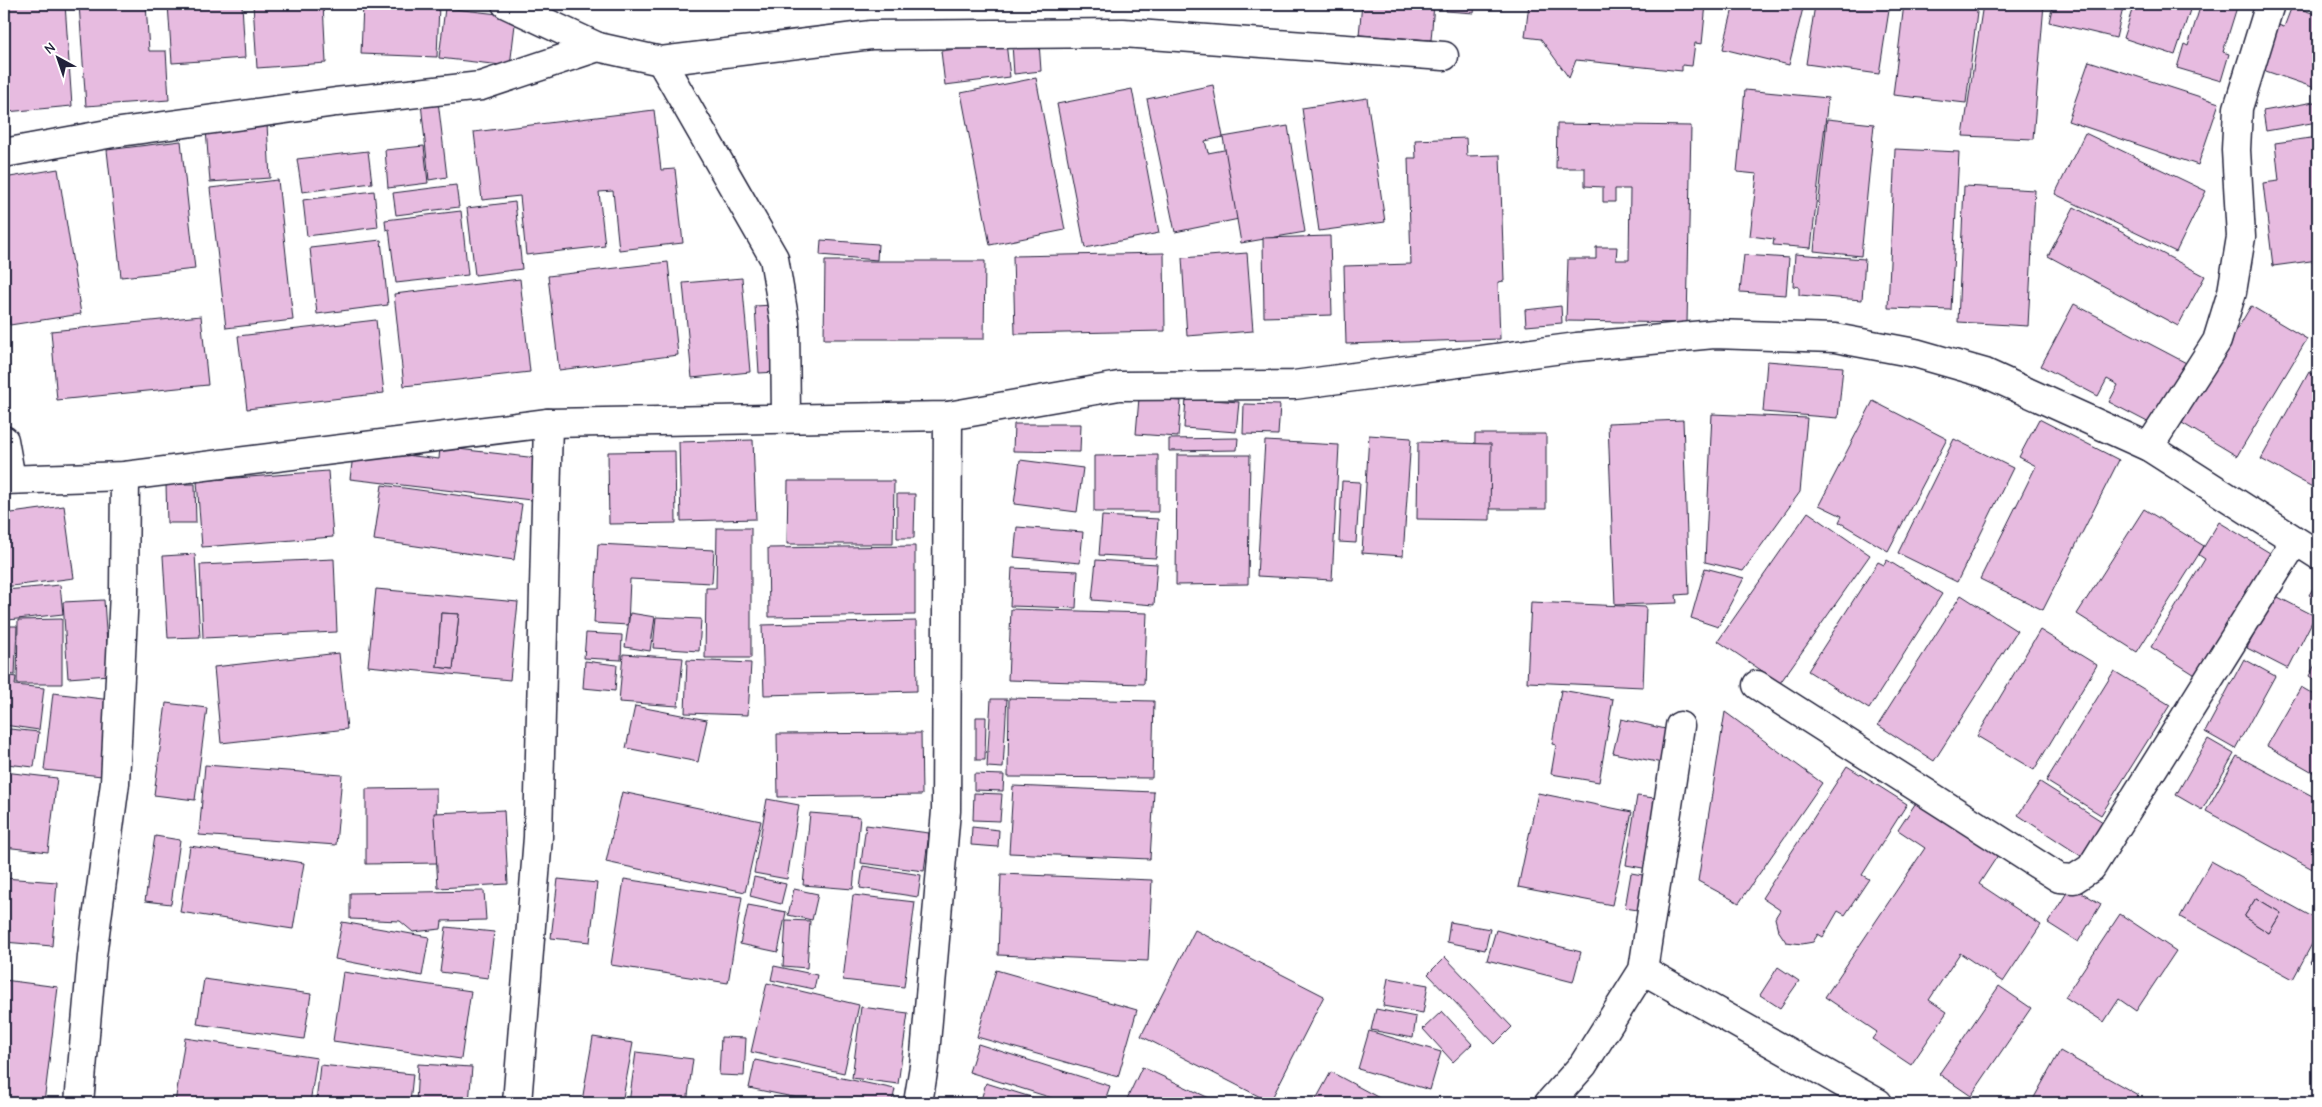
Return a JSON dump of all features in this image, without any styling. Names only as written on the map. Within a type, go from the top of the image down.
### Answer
[{"type":"street","points":[[506,4],[598,47],[661,61],[871,35],[1114,33],[1444,56]]},
{"type":"street","points":[[2149,447],[2217,341],[2232,292],[2241,237],[2236,150],[2238,108],[2270,4]]},
{"type":"street","points":[[4,153],[133,130],[336,102],[481,86],[598,47]]},
{"type":"street","points":[[661,61],[774,258],[785,323],[786,418]]},
{"type":"street","points":[[4,440],[7,480],[125,476],[548,423],[948,416],[1119,386],[1294,385],[1577,346],[1714,334],[1835,338],[1915,353],[1985,373],[2149,447],[2318,555]]},
{"type":"street","points":[[918,1103],[924,1066],[946,810],[948,416]]},
{"type":"street","points":[[517,1103],[538,837],[548,423]]},
{"type":"street","points":[[79,1103],[92,956],[115,783],[124,592],[125,476]]},
{"type":"street","points":[[1757,685],[2059,878],[2074,879],[2091,868],[2295,541]]},
{"type":"street","points":[[1548,1103],[1583,1065],[1642,970],[1680,726]]},
{"type":"street","points":[[1642,970],[1878,1103]]},
{"type":"building","points":[[4,4],[65,4],[72,106],[6,112]]},
{"type":"building","points":[[79,4],[146,4],[149,51],[166,51],[169,100],[86,106]]},
{"type":"building","points":[[168,4],[242,4],[245,58],[172,63]]},
{"type":"building","points":[[253,4],[323,4],[326,63],[257,68]]},
{"type":"building","points":[[363,4],[439,4],[437,57],[361,54]]},
{"type":"building","points":[[1362,4],[1434,4],[1431,40],[1359,35]]},
{"type":"building","points":[[1447,4],[1475,4],[1474,13],[1446,11]]},
{"type":"building","points":[[1529,4],[1706,4],[1702,44],[1695,43],[1692,66],[1682,65],[1682,71],[1576,60],[1569,78],[1541,39],[1525,37]]},
{"type":"building","points":[[1734,4],[1804,4],[1789,65],[1723,49]]},
{"type":"building","points":[[1848,4],[1890,4],[1879,74],[1806,64],[1815,5],[1847,10]]},
{"type":"building","points":[[1904,4],[1978,4],[1966,103],[1893,95]]},
{"type":"building","points":[[1983,4],[2044,4],[2033,139],[1963,136]]},
{"type":"building","points":[[2053,4],[2124,4],[2116,38],[2049,22]]},
{"type":"building","points":[[2134,4],[2192,4],[2175,55],[2123,38]]},
{"type":"building","points":[[2201,4],[2238,4],[2223,52],[2229,54],[2221,81],[2177,68],[2184,44],[2188,46]]},
{"type":"building","points":[[2292,6],[2318,15],[2318,89],[2260,69],[2275,24],[2284,27]]},
{"type":"building","points":[[445,8],[516,16],[510,66],[439,58]]},
{"type":"building","points":[[1039,42],[1041,71],[1014,74],[1012,44]]},
{"type":"building","points":[[1006,43],[1010,77],[945,85],[941,51]]},
{"type":"building","points":[[2089,61],[2219,103],[2198,165],[2068,121]]},
{"type":"building","points":[[1036,78],[1065,230],[990,245],[961,93]]},
{"type":"building","points":[[1213,85],[1223,137],[1205,141],[1208,153],[1229,149],[1234,174],[1230,175],[1239,219],[1175,232],[1147,99]]},
{"type":"building","points":[[1132,89],[1159,233],[1085,248],[1057,104]]},
{"type":"building","points":[[1745,90],[1828,98],[1811,248],[1773,245],[1774,239],[1750,236],[1757,174],[1737,172]]},
{"type":"building","points":[[1367,98],[1385,222],[1319,231],[1302,108]]},
{"type":"building","points":[[438,101],[447,177],[429,180],[421,103]]},
{"type":"building","points":[[2318,102],[2318,132],[2317,122],[2266,131],[2263,111]]},
{"type":"building","points":[[654,110],[661,170],[675,169],[683,243],[619,250],[613,191],[599,192],[605,246],[526,255],[520,196],[482,200],[474,132]]},
{"type":"building","points":[[1827,119],[1874,124],[1861,256],[1814,251]]},
{"type":"building","points":[[267,124],[270,178],[210,182],[206,129]]},
{"type":"building","points":[[1557,124],[1691,126],[1687,323],[1566,321],[1568,259],[1596,259],[1596,247],[1617,247],[1616,260],[1629,260],[1630,189],[1615,189],[1615,202],[1603,202],[1603,187],[1585,186],[1585,168],[1556,168]]},
{"type":"building","points":[[1288,126],[1305,232],[1241,243],[1223,137]]},
{"type":"building","points":[[2085,133],[2206,191],[2176,252],[2055,194]]},
{"type":"building","points":[[2318,137],[2318,260],[2273,266],[2263,183],[2279,181],[2275,143]]},
{"type":"building","points":[[1466,138],[1467,156],[1500,155],[1504,281],[1498,282],[1500,339],[1346,344],[1344,266],[1411,264],[1408,158],[1416,158],[1415,140]]},
{"type":"building","points":[[181,141],[195,269],[121,277],[107,150]]},
{"type":"building","points":[[424,146],[428,183],[388,188],[385,150]]},
{"type":"building","points":[[1895,149],[1959,152],[1951,310],[1888,308]]},
{"type":"building","points":[[368,151],[372,183],[302,192],[297,159]]},
{"type":"building","points":[[58,169],[81,314],[10,325],[4,285],[4,178]]},
{"type":"building","points":[[278,180],[293,320],[226,328],[210,188]]},
{"type":"building","points":[[456,185],[459,207],[396,215],[393,193]]},
{"type":"building","points":[[1964,186],[2035,190],[2028,326],[1958,322]]},
{"type":"building","points":[[374,191],[378,227],[307,236],[303,200]]},
{"type":"building","points":[[515,202],[522,269],[475,275],[467,208]]},
{"type":"building","points":[[2074,207],[2205,276],[2178,326],[2048,256]]},
{"type":"building","points":[[461,211],[468,275],[396,283],[389,229],[386,230],[385,220]]},
{"type":"building","points":[[1330,236],[1332,315],[1264,317],[1263,238]]},
{"type":"building","points":[[381,240],[388,305],[317,314],[310,248]]},
{"type":"building","points":[[821,240],[878,244],[877,260],[820,255]]},
{"type":"building","points":[[1164,253],[1165,331],[1015,334],[1013,256]]},
{"type":"building","points":[[1247,253],[1253,331],[1187,336],[1182,258]]},
{"type":"building","points":[[1795,254],[1865,259],[1862,300],[1799,295],[1799,287],[1793,286]]},
{"type":"building","points":[[1744,255],[1789,258],[1786,295],[1740,292]]},
{"type":"building","points":[[825,261],[985,261],[984,339],[824,339]]},
{"type":"building","points":[[668,262],[678,355],[559,370],[548,276]]},
{"type":"building","points":[[742,278],[750,372],[692,378],[683,283]]},
{"type":"building","points":[[520,279],[530,372],[404,386],[394,294]]},
{"type":"building","points":[[2074,304],[2192,366],[2159,428],[2109,402],[2118,385],[2107,379],[2098,396],[2041,366]]},
{"type":"building","points":[[773,305],[777,372],[759,373],[755,306]]},
{"type":"building","points":[[1561,306],[1562,323],[1526,326],[1525,310]]},
{"type":"building","points":[[2251,306],[2307,339],[2237,456],[2182,423]]},
{"type":"building","points":[[201,316],[208,385],[57,400],[51,331]]},
{"type":"building","points":[[376,320],[384,393],[247,409],[238,336]]},
{"type":"building","points":[[1767,361],[1843,367],[1838,418],[1763,412]]},
{"type":"building","points":[[2309,372],[2318,377],[2318,490],[2261,459]]},
{"type":"building","points":[[1139,398],[1181,401],[1178,437],[1136,434]]},
{"type":"building","points":[[1186,398],[1239,402],[1236,432],[1184,428]]},
{"type":"building","points":[[1873,401],[1947,439],[1888,551],[1839,522],[1842,516],[1819,505]]},
{"type":"building","points":[[1244,404],[1280,405],[1278,435],[1243,434]]},
{"type":"building","points":[[1712,414],[1807,418],[1800,492],[1743,571],[1705,562]]},
{"type":"building","points":[[2039,419],[2119,460],[2043,610],[1980,579],[2036,466],[2019,457]]},
{"type":"building","points":[[1683,420],[1689,594],[1676,595],[1677,603],[1615,605],[1608,423]]},
{"type":"building","points":[[1014,424],[1081,424],[1080,452],[1013,451]]},
{"type":"building","points":[[1475,434],[1546,434],[1546,509],[1474,509]]},
{"type":"building","points":[[1369,435],[1411,438],[1403,556],[1362,553]]},
{"type":"building","points":[[1238,438],[1237,450],[1169,451],[1169,439]]},
{"type":"building","points":[[1954,439],[2013,468],[1957,582],[1898,553]]},
{"type":"building","points":[[753,440],[756,519],[681,521],[679,442]]},
{"type":"building","points":[[1265,441],[1339,445],[1332,580],[1257,576]]},
{"type":"building","points":[[1418,442],[1491,444],[1490,520],[1417,519]]},
{"type":"building","points":[[440,447],[537,458],[531,500],[350,479],[353,455],[380,458],[381,452],[439,459]]},
{"type":"building","points":[[675,451],[676,523],[609,524],[608,452]]},
{"type":"building","points":[[1158,455],[1158,512],[1094,512],[1094,456]]},
{"type":"building","points":[[1177,455],[1250,455],[1248,584],[1176,585]]},
{"type":"building","points":[[1020,460],[1083,468],[1077,512],[1014,504]]},
{"type":"building","points":[[328,471],[333,537],[202,547],[197,481]]},
{"type":"building","points":[[788,481],[894,481],[893,544],[787,544]]},
{"type":"building","points":[[1342,481],[1360,482],[1356,543],[1339,542]]},
{"type":"building","points":[[166,484],[195,484],[196,523],[167,523]]},
{"type":"building","points":[[382,485],[522,504],[514,560],[374,540]]},
{"type":"building","points":[[897,494],[915,494],[914,538],[897,538]]},
{"type":"building","points":[[64,506],[74,578],[4,587],[4,514]]},
{"type":"building","points":[[2144,509],[2204,546],[2137,652],[2077,614]]},
{"type":"building","points":[[1808,512],[1870,555],[1780,683],[1718,641]]},
{"type":"building","points":[[1102,516],[1158,519],[1156,558],[1099,555]]},
{"type":"building","points":[[2219,522],[2275,556],[2200,678],[2151,647],[2205,559],[2199,555]]},
{"type":"building","points":[[1017,527],[1083,532],[1080,563],[1014,557]]},
{"type":"building","points":[[717,528],[751,528],[751,658],[705,658],[706,588],[716,588]]},
{"type":"building","points":[[598,544],[714,550],[712,583],[630,579],[628,625],[594,623]]},
{"type":"building","points":[[915,546],[915,615],[769,617],[768,548]]},
{"type":"building","points":[[195,554],[200,637],[168,638],[163,556]]},
{"type":"building","points":[[334,559],[337,632],[203,638],[200,565]]},
{"type":"building","points":[[1096,560],[1157,564],[1154,605],[1092,600]]},
{"type":"building","points":[[1887,560],[1942,594],[1869,709],[1808,671],[1878,562],[1884,565]]},
{"type":"building","points":[[1012,568],[1078,571],[1076,608],[1010,606]]},
{"type":"building","points":[[1705,568],[1744,578],[1718,627],[1691,618]]},
{"type":"building","points":[[2318,580],[2318,600],[2309,595]]},
{"type":"building","points":[[60,585],[63,614],[8,620],[6,590]]},
{"type":"building","points":[[376,589],[518,602],[510,680],[368,666]],"holes":[[[441,613],[459,614],[453,669],[437,667]]]},
{"type":"building","points":[[1961,595],[2017,631],[1934,761],[1878,725]]},
{"type":"building","points":[[2274,595],[2315,616],[2288,669],[2247,648]]},
{"type":"building","points":[[104,600],[109,675],[68,678],[63,602]]},
{"type":"building","points":[[1531,602],[1646,607],[1643,687],[1527,682]]},
{"type":"building","points":[[1011,609],[1147,613],[1144,684],[1008,680]]},
{"type":"building","points":[[441,613],[459,614],[453,669],[437,667]]},
{"type":"building","points":[[630,613],[655,617],[650,651],[625,647]]},
{"type":"building","points":[[656,617],[701,619],[699,651],[653,648]]},
{"type":"building","points":[[62,619],[62,684],[17,684],[18,620]]},
{"type":"building","points":[[916,621],[917,691],[764,695],[762,625]]},
{"type":"building","points":[[4,626],[17,626],[15,675],[4,674]]},
{"type":"building","points":[[2040,630],[2097,665],[2034,770],[1977,736]]},
{"type":"building","points":[[586,633],[622,635],[621,660],[584,658]]},
{"type":"building","points":[[339,653],[347,729],[221,743],[214,667]]},
{"type":"building","points":[[623,654],[683,658],[678,706],[619,702]]},
{"type":"building","points":[[2244,659],[2275,676],[2235,749],[2205,732]]},
{"type":"building","points":[[2318,659],[2318,682],[2309,676]]},
{"type":"building","points":[[687,660],[751,663],[748,715],[685,713]]},
{"type":"building","points":[[585,661],[617,665],[615,691],[583,688]]},
{"type":"building","points":[[2114,671],[2170,705],[2101,815],[2046,781]]},
{"type":"building","points":[[4,675],[16,677],[15,685],[44,688],[39,730],[4,725]]},
{"type":"building","points":[[2301,687],[2318,697],[2318,775],[2267,746]]},
{"type":"building","points":[[1561,690],[1613,699],[1599,782],[1551,774],[1556,745],[1552,744]]},
{"type":"building","points":[[53,693],[111,700],[102,776],[44,770]]},
{"type":"building","points":[[1009,698],[1154,701],[1152,778],[1008,777]]},
{"type":"building","points":[[991,699],[1007,699],[1003,768],[987,767]]},
{"type":"building","points":[[166,703],[207,708],[195,800],[154,795]]},
{"type":"building","points":[[635,706],[707,720],[698,762],[626,748]]},
{"type":"building","points":[[1725,712],[1822,783],[1739,903],[1698,881]]},
{"type":"building","points":[[976,717],[986,717],[985,760],[976,760]]},
{"type":"building","points":[[1621,719],[1670,730],[1662,763],[1613,753]]},
{"type":"building","points":[[10,729],[39,732],[34,767],[6,764]]},
{"type":"building","points":[[4,732],[9,732],[6,758],[4,758]]},
{"type":"building","points":[[921,733],[922,795],[778,797],[777,734]]},
{"type":"building","points":[[2208,739],[2234,754],[2202,810],[2176,795]]},
{"type":"building","points":[[2237,756],[2318,799],[2318,872],[2206,811]]},
{"type":"building","points":[[205,765],[342,775],[336,845],[199,835]]},
{"type":"building","points":[[1847,766],[1907,804],[1862,875],[1869,879],[1845,915],[1838,911],[1823,937],[1818,934],[1813,942],[1802,944],[1786,942],[1778,930],[1775,918],[1780,910],[1762,898]]},
{"type":"building","points":[[4,772],[57,778],[48,852],[4,847]]},
{"type":"building","points":[[974,774],[1004,775],[1003,791],[974,790]]},
{"type":"building","points":[[2040,782],[2103,822],[2081,856],[2018,815]]},
{"type":"building","points":[[1013,786],[1154,792],[1150,859],[1009,853]]},
{"type":"building","points":[[436,788],[437,863],[366,864],[366,789]]},
{"type":"building","points":[[622,792],[761,821],[745,892],[606,862]]},
{"type":"building","points":[[974,793],[1002,794],[1000,821],[973,820]]},
{"type":"building","points":[[1538,793],[1632,812],[1612,905],[1518,887]]},
{"type":"building","points":[[1921,795],[2002,849],[1979,884],[2041,925],[2003,982],[1960,953],[1929,1000],[1947,1012],[1911,1065],[1872,1039],[1877,1032],[1825,997],[1925,848],[1898,830]]},
{"type":"building","points":[[1637,796],[1664,799],[1654,870],[1626,865]]},
{"type":"building","points":[[767,799],[799,805],[787,879],[754,873]]},
{"type":"building","points":[[504,810],[508,884],[438,888],[434,813]]},
{"type":"building","points":[[810,813],[860,817],[853,889],[803,885]]},
{"type":"building","points":[[866,825],[929,833],[924,871],[861,863]]},
{"type":"building","points":[[972,827],[999,830],[998,847],[971,845]]},
{"type":"building","points":[[155,836],[180,840],[171,904],[145,901]]},
{"type":"building","points":[[190,846],[304,863],[293,929],[180,912]]},
{"type":"building","points":[[2211,861],[2318,920],[2318,933],[2293,979],[2180,917]],"holes":[[[2256,898],[2281,913],[2269,933],[2244,917]]]},
{"type":"building","points":[[863,866],[921,875],[918,897],[860,888]]},
{"type":"building","points":[[1631,873],[1649,876],[1644,911],[1625,908]]},
{"type":"building","points":[[1001,874],[1152,880],[1148,961],[998,955]]},
{"type":"building","points":[[754,877],[786,884],[781,904],[750,896]]},
{"type":"building","points":[[4,878],[57,882],[52,946],[4,942]]},
{"type":"building","points":[[558,879],[597,883],[590,942],[551,938]]},
{"type":"building","points":[[624,879],[742,897],[728,983],[611,965]]},
{"type":"building","points":[[2071,886],[2101,904],[2078,942],[2048,923]]},
{"type":"building","points":[[794,889],[818,894],[812,920],[788,915]]},
{"type":"building","points":[[484,891],[486,920],[442,921],[441,929],[413,932],[400,921],[350,919],[350,893]]},
{"type":"building","points":[[853,895],[915,902],[904,987],[843,980]]},
{"type":"building","points":[[2256,898],[2281,913],[2269,933],[2244,917]]},
{"type":"building","points":[[748,905],[786,912],[778,952],[740,944]]},
{"type":"building","points":[[2120,914],[2176,951],[2136,1011],[2119,999],[2104,1022],[2065,997]]},
{"type":"building","points":[[786,920],[810,921],[807,968],[783,966]]},
{"type":"building","points":[[342,922],[429,937],[422,976],[335,959]]},
{"type":"building","points":[[1450,922],[1490,929],[1485,950],[1447,942]]},
{"type":"building","points":[[446,927],[494,932],[488,978],[440,972]]},
{"type":"building","points":[[1195,930],[1324,996],[1270,1102],[1141,1036]]},
{"type":"building","points":[[1496,930],[1581,952],[1573,982],[1487,960]]},
{"type":"building","points":[[2318,948],[2318,967],[2310,962]]},
{"type":"building","points":[[1445,957],[1512,1027],[1495,1044],[1428,974]]},
{"type":"building","points":[[774,966],[817,975],[814,989],[771,980]]},
{"type":"building","points":[[1778,967],[1799,981],[1780,1008],[1760,995]]},
{"type":"building","points":[[996,970],[1137,1010],[1118,1077],[977,1037]]},
{"type":"building","points":[[343,972],[471,991],[461,1059],[333,1041]]},
{"type":"building","points":[[1388,978],[1428,985],[1423,1013],[1383,1006]]},
{"type":"building","points":[[204,979],[311,994],[304,1039],[197,1024]]},
{"type":"building","points":[[4,980],[58,987],[44,1103],[4,1103]]},
{"type":"building","points":[[767,983],[859,1005],[844,1073],[751,1052]]},
{"type":"building","points":[[1999,986],[2031,1008],[1971,1096],[1939,1074]]},
{"type":"building","points":[[861,1007],[908,1013],[898,1084],[852,1078]]},
{"type":"building","points":[[1376,1009],[1416,1017],[1413,1038],[1371,1030]]},
{"type":"building","points":[[1442,1011],[1472,1044],[1453,1062],[1423,1029]]},
{"type":"building","points":[[1369,1031],[1441,1052],[1430,1090],[1358,1069]]},
{"type":"building","points":[[593,1037],[633,1043],[622,1103],[582,1101]]},
{"type":"building","points":[[721,1037],[746,1038],[744,1076],[719,1075]]},
{"type":"building","points":[[185,1038],[317,1058],[310,1103],[175,1103]]},
{"type":"building","points":[[978,1044],[1110,1086],[1104,1103],[1068,1103],[969,1072]]},
{"type":"building","points":[[2060,1051],[2138,1095],[2133,1103],[2031,1103]]},
{"type":"building","points":[[636,1052],[693,1059],[687,1103],[629,1103]]},
{"type":"building","points":[[755,1060],[895,1089],[892,1103],[822,1103],[749,1088]]},
{"type":"building","points":[[418,1064],[472,1067],[469,1103],[416,1103]]},
{"type":"building","points":[[320,1065],[413,1074],[410,1103],[316,1103]]},
{"type":"building","points":[[1142,1067],[1220,1103],[1125,1103]]},
{"type":"building","points":[[1331,1072],[1383,1100],[1381,1103],[1314,1103]]},
{"type":"building","points":[[986,1083],[1050,1103],[980,1103]]},
{"type":"building","points":[[765,1100],[794,1103],[765,1103]]}]
